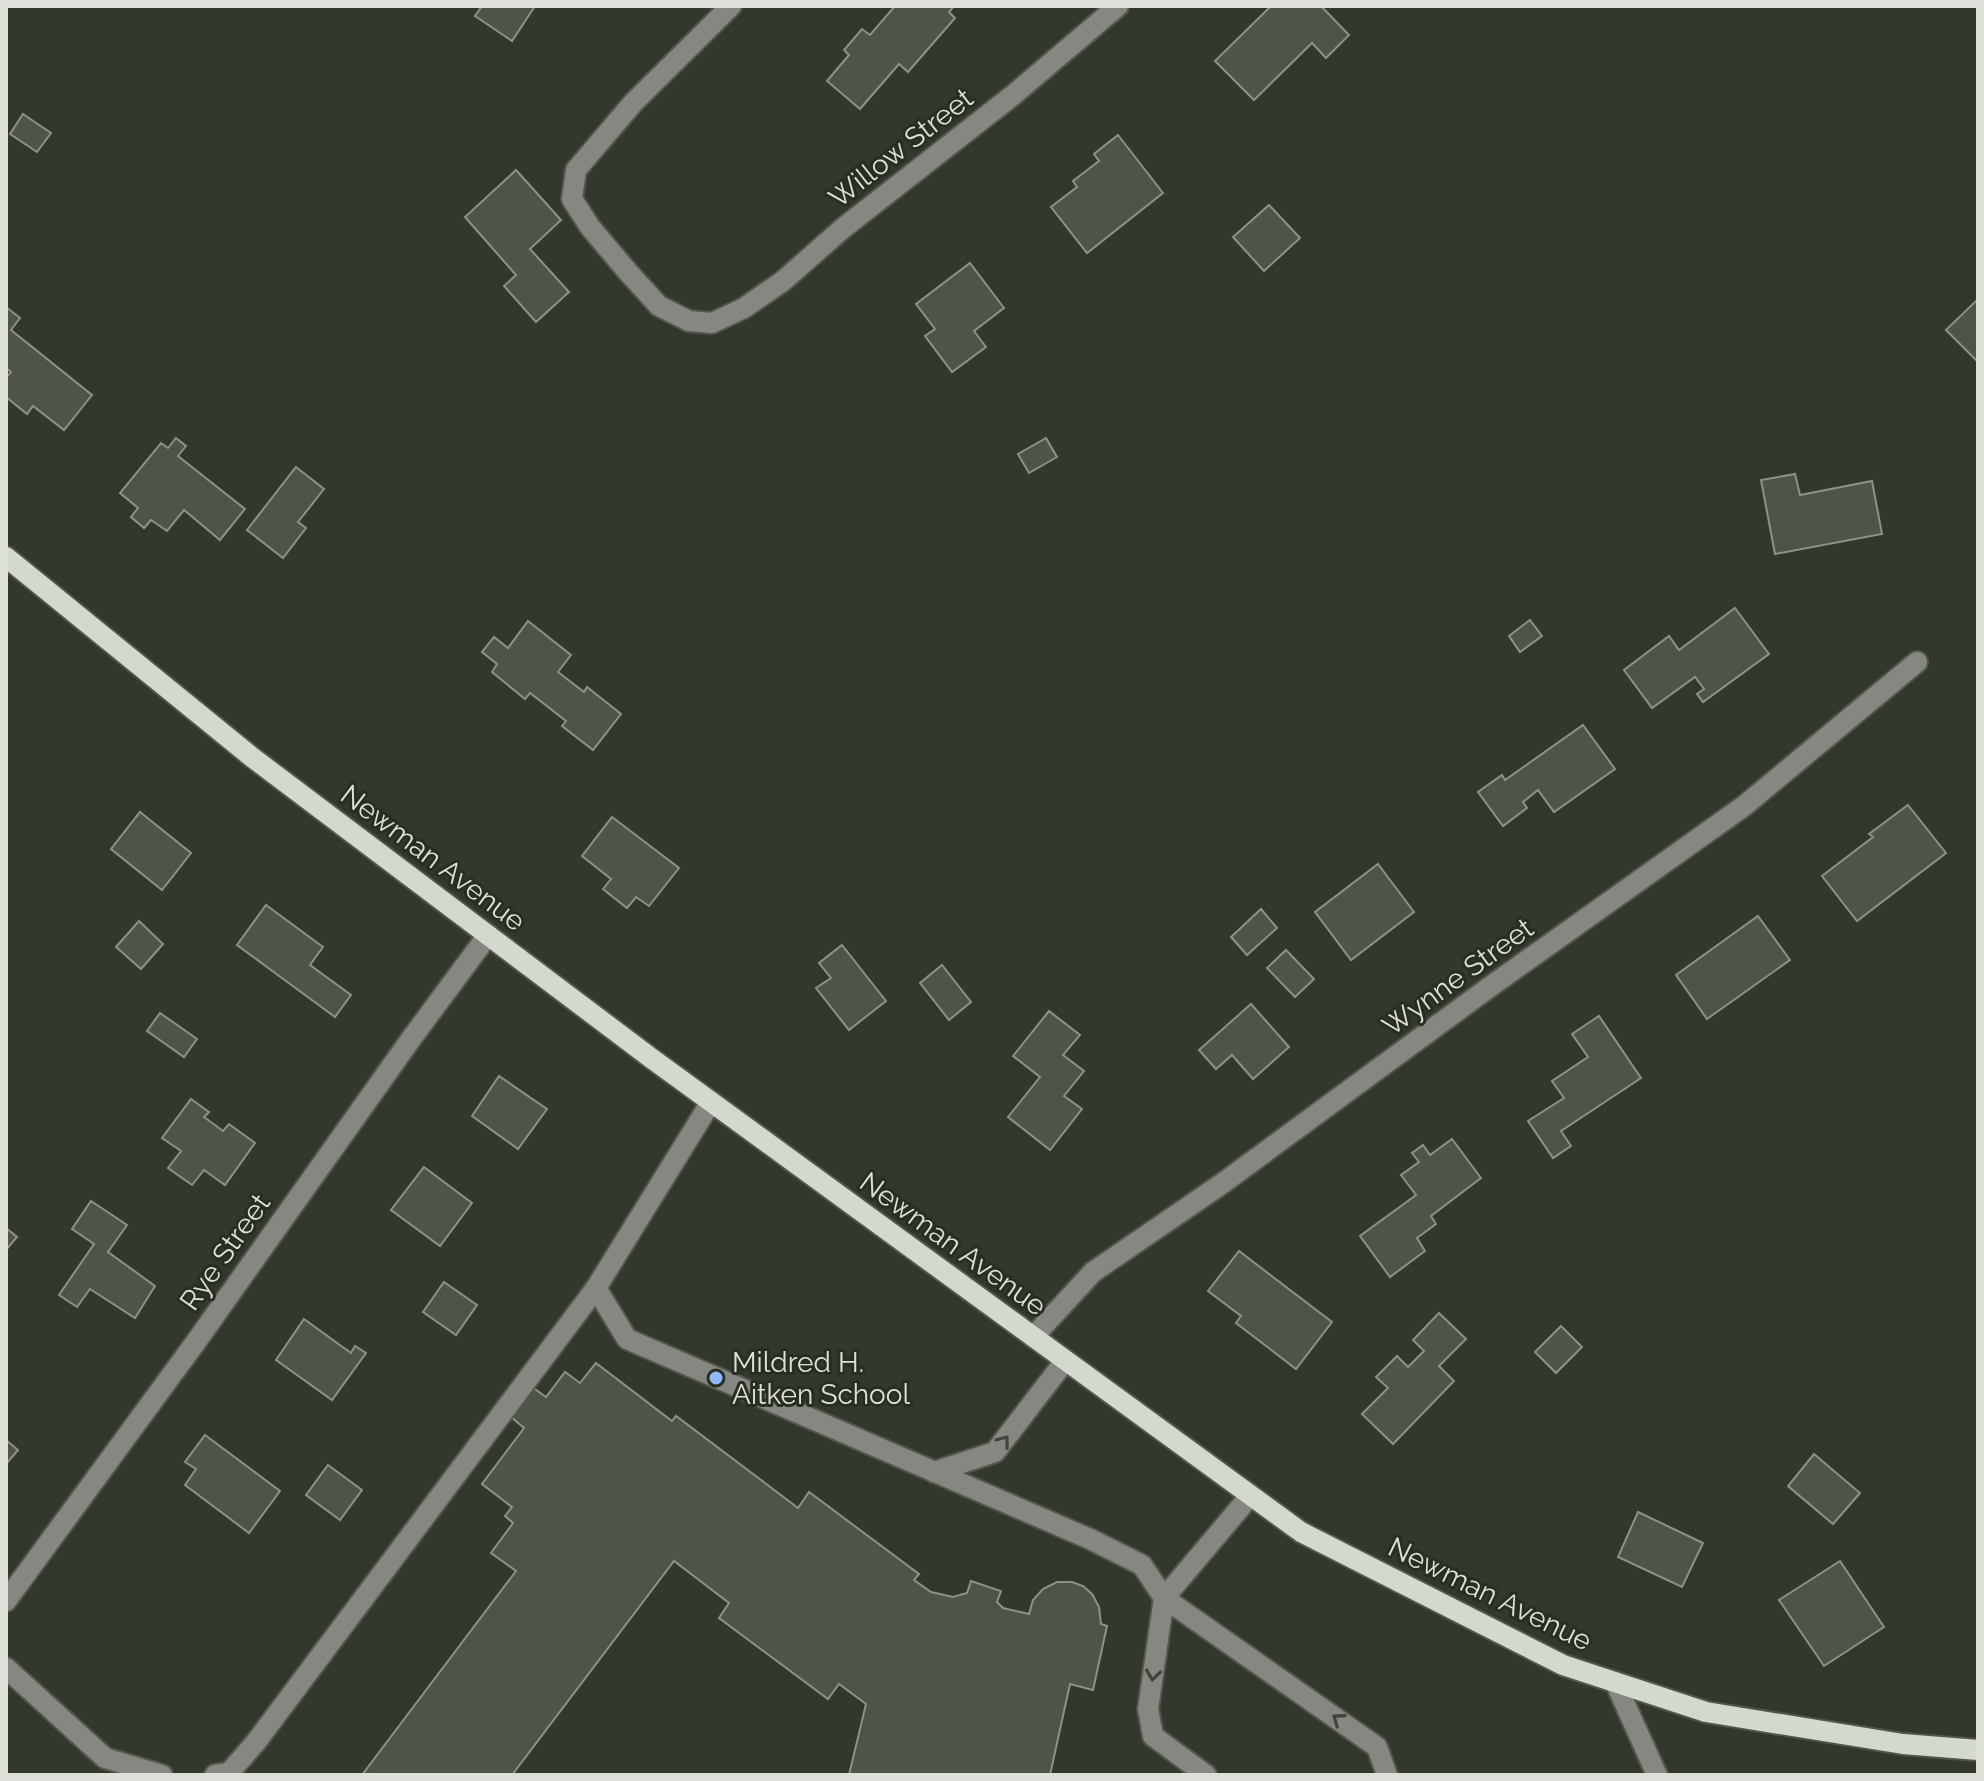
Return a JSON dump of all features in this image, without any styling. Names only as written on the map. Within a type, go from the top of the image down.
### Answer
[{"type":"main road","name":"Newman Avenue","points":[[6,557],[253,758],[488,935],[711,1102],[1301,1532],[1563,1665],[1706,1712],[1903,1744],[1978,1750]]},
{"type":"street","name":"Willow Street","points":[[731,6],[633,103],[576,170],[572,199],[599,238],[659,306],[689,321],[712,323],[744,308],[783,281],[842,229],[1012,96],[1118,6]]},
{"type":"street","name":"Wynne Street","points":[[1033,1337],[1093,1272],[1223,1183],[1491,986],[1744,806],[1917,662]]},
{"type":"street","name":"Rye Street","points":[[6,1601],[488,935]]},
{"type":"street","points":[[215,1775],[229,1773],[256,1742],[596,1288],[711,1102]]},
{"type":"street","points":[[596,1288],[627,1339],[1090,1539],[1142,1565],[1164,1598],[1377,1747],[1387,1775]]},
{"type":"street","points":[[934,1472],[995,1452],[1065,1361]]},
{"type":"street","points":[[1206,1775],[1153,1736],[1148,1709],[1164,1598],[1250,1496]]},
{"type":"street","points":[[6,1668],[105,1758],[162,1775]]},
{"type":"street","points":[[1615,1682],[1657,1775]]},
{"type":"building","points":[[482,6],[535,6],[512,41],[475,16]]},
{"type":"building","points":[[895,6],[954,6],[949,12],[955,18],[908,72],[899,64],[860,109],[827,81],[849,55],[844,50],[862,29],[870,35]]},
{"type":"building","points":[[1271,6],[1321,6],[1349,35],[1326,58],[1312,43],[1254,100],[1215,61]]},
{"type":"building","points":[[23,114],[51,133],[37,152],[10,134]]},
{"type":"building","points":[[1118,135],[1163,193],[1087,253],[1051,207],[1077,187],[1073,181],[1099,161],[1094,154]]},
{"type":"building","points":[[516,170],[561,220],[530,249],[569,292],[536,322],[504,286],[516,275],[465,217]]},
{"type":"building","points":[[1269,205],[1300,238],[1264,271],[1233,237]]},
{"type":"building","points":[[970,263],[1004,308],[974,331],[986,347],[952,372],[925,336],[935,329],[916,304]]},
{"type":"building","points":[[1978,299],[1978,362],[1946,330]]},
{"type":"building","points":[[6,307],[20,318],[11,330],[92,395],[64,430],[33,406],[27,414],[6,397],[6,378],[11,372],[6,368]]},
{"type":"building","points":[[176,438],[186,446],[178,456],[245,509],[220,540],[184,510],[167,531],[151,520],[144,528],[131,517],[138,508],[120,493],[161,443],[168,448]]},
{"type":"building","points":[[1046,438],[1057,457],[1029,473],[1018,454]]},
{"type":"building","points":[[296,467],[324,489],[298,522],[306,528],[283,558],[247,530]]},
{"type":"building","points":[[1795,474],[1800,495],[1872,481],[1882,534],[1775,554],[1761,480]]},
{"type":"building","points":[[1735,608],[1769,654],[1703,702],[1697,694],[1704,689],[1695,677],[1652,708],[1624,670],[1669,636],[1679,650]]},
{"type":"building","points":[[1530,620],[1542,636],[1520,652],[1509,636]]},
{"type":"building","points":[[528,621],[571,655],[558,672],[584,692],[587,687],[621,714],[593,750],[562,726],[566,721],[530,693],[525,699],[492,672],[497,664],[482,652],[494,637],[508,648]]},
{"type":"building","points":[[1583,725],[1615,769],[1554,812],[1538,790],[1523,802],[1527,808],[1503,826],[1478,792],[1502,775],[1505,780]]},
{"type":"building","points":[[1908,805],[1946,853],[1857,921],[1822,876],[1873,837],[1869,834]]},
{"type":"building","points":[[140,812],[191,853],[162,890],[111,849]]},
{"type":"building","points":[[612,817],[679,868],[649,906],[636,897],[627,908],[603,889],[611,879],[582,856]]},
{"type":"building","points":[[1378,864],[1414,912],[1351,960],[1315,912]]},
{"type":"building","points":[[266,905],[323,947],[310,965],[351,995],[335,1017],[237,945]]},
{"type":"building","points":[[1261,909],[1277,928],[1247,955],[1231,937]]},
{"type":"building","points":[[1758,916],[1790,960],[1707,1019],[1676,975]]},
{"type":"building","points":[[139,921],[163,944],[141,969],[116,947]]},
{"type":"building","points":[[842,945],[886,1001],[849,1030],[816,988],[831,978],[819,963]]},
{"type":"building","points":[[1286,950],[1314,979],[1295,997],[1267,968]]},
{"type":"building","points":[[942,965],[971,1002],[949,1020],[920,983]]},
{"type":"building","points":[[1251,1004],[1289,1047],[1253,1079],[1232,1055],[1216,1069],[1199,1050]]},
{"type":"building","points":[[1049,1011],[1080,1035],[1063,1055],[1084,1071],[1064,1096],[1082,1109],[1050,1150],[1008,1117],[1040,1077],[1013,1056]]},
{"type":"building","points":[[160,1013],[197,1039],[184,1057],[147,1031]]},
{"type":"building","points":[[1599,1016],[1641,1078],[1561,1131],[1571,1146],[1553,1158],[1528,1121],[1564,1098],[1552,1081],[1588,1057],[1572,1034]]},
{"type":"building","points":[[499,1076],[547,1109],[518,1149],[472,1116]]},
{"type":"building","points":[[191,1099],[209,1112],[204,1117],[223,1131],[229,1124],[255,1143],[225,1185],[204,1170],[192,1185],[168,1168],[181,1151],[162,1138]]},
{"type":"building","points":[[1452,1139],[1481,1178],[1431,1216],[1436,1224],[1417,1238],[1425,1251],[1390,1277],[1360,1236],[1416,1195],[1401,1175],[1419,1162],[1412,1153],[1423,1145],[1430,1155]]},
{"type":"building","points":[[424,1167],[472,1203],[440,1246],[391,1210]]},
{"type":"building","points":[[91,1201],[127,1225],[108,1252],[155,1286],[135,1318],[90,1289],[77,1307],[59,1295],[94,1244],[72,1229]]},
{"type":"building","points":[[6,1228],[17,1237],[6,1250]]},
{"type":"building","points":[[1239,1251],[1332,1322],[1296,1369],[1236,1323],[1241,1316],[1208,1291]]},
{"type":"building","points":[[444,1282],[477,1305],[456,1335],[423,1312]]},
{"type":"building","points":[[1439,1313],[1466,1339],[1439,1366],[1454,1381],[1393,1444],[1362,1414],[1388,1388],[1376,1377],[1397,1356],[1408,1367],[1424,1351],[1413,1340]]},
{"type":"building","points":[[304,1319],[351,1353],[355,1346],[366,1353],[332,1400],[276,1360]]},
{"type":"building","points":[[1561,1326],[1582,1347],[1556,1373],[1535,1352]]},
{"type":"building","points":[[596,1363],[672,1421],[676,1416],[798,1508],[809,1492],[919,1574],[914,1580],[931,1592],[953,1597],[967,1593],[971,1581],[1001,1591],[997,1602],[1003,1608],[1029,1614],[1033,1600],[1043,1589],[1057,1582],[1072,1582],[1092,1594],[1099,1607],[1101,1624],[1107,1626],[1093,1690],[1070,1684],[1050,1775],[849,1775],[866,1704],[839,1684],[828,1699],[719,1618],[729,1603],[674,1561],[512,1775],[362,1775],[516,1571],[491,1553],[513,1523],[505,1516],[512,1507],[482,1484],[524,1428],[510,1416],[532,1387],[546,1397],[565,1372],[580,1383]]},
{"type":"building","points":[[205,1435],[280,1491],[249,1533],[185,1485],[196,1469],[185,1462]]},
{"type":"building","points":[[6,1440],[18,1450],[6,1464]]},
{"type":"building","points":[[1814,1454],[1860,1493],[1833,1524],[1788,1486]]},
{"type":"building","points":[[328,1465],[362,1490],[340,1520],[306,1495]]},
{"type":"building","points":[[1638,1512],[1703,1543],[1682,1587],[1618,1557]]},
{"type":"building","points":[[1840,1561],[1884,1627],[1824,1666],[1779,1600]]},
{"type":"place","name":"Mildred H. Aitken School","points":[[716,1378]]}]
